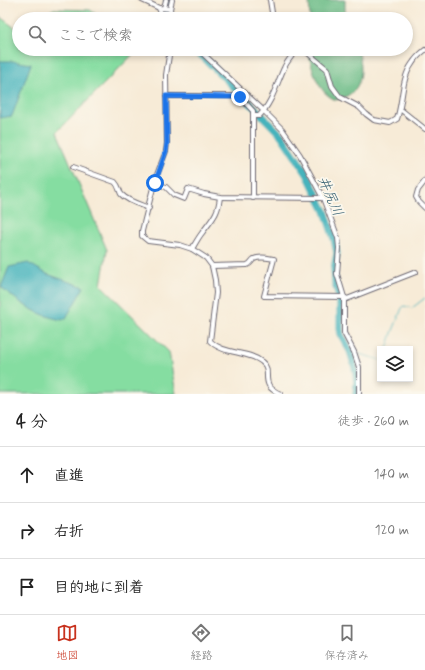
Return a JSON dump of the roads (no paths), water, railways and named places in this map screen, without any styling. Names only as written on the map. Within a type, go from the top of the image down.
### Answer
[{"type":"street","points":[[142,0],[165,8],[168,12]]},
{"type":"street","points":[[165,12],[166,0]]},
{"type":"street","points":[[165,8],[172,0]]},
{"type":"street","points":[[270,0],[272,12]]},
{"type":"street","points":[[311,56],[327,69],[332,86],[340,97],[359,107],[374,120],[390,123],[397,119],[406,78],[411,64],[425,50]]},
{"type":"street","points":[[169,56],[166,75],[167,147],[155,183],[142,231],[144,238],[148,241],[180,244],[192,249],[206,258],[212,266],[216,293],[210,341],[213,344],[227,350],[252,356],[263,362],[267,367],[267,382],[270,389],[279,394]]},
{"type":"street","points":[[206,56],[264,110],[282,129],[300,155],[323,198],[338,238],[339,248],[337,274],[344,297],[344,333],[354,352],[359,367],[359,394]]},
{"type":"street","points":[[253,116],[259,116],[264,110],[281,78],[284,67],[292,56]]},
{"type":"street","points":[[166,96],[240,97],[253,111],[253,198]]},
{"type":"street","points":[[400,109],[425,129]]},
{"type":"street","points":[[73,167],[115,182],[122,194],[127,198],[149,208]]},
{"type":"street","points":[[425,181],[418,190],[416,197],[425,208]]},
{"type":"street","points":[[155,183],[166,187],[174,195],[184,199],[188,189],[220,197],[323,198]]},
{"type":"street","points":[[192,249],[200,234],[214,218],[219,209],[220,197]]},
{"type":"street","points":[[212,266],[247,266],[254,260],[261,257],[274,260],[264,296],[344,297],[347,299],[416,272]]},
{"type":"water","points":[[0,61],[31,64],[12,116],[0,118]]},
{"type":"water","points":[[28,263],[47,274],[84,287],[66,318],[62,320],[37,312],[22,304],[1,287],[9,267]]},
{"type":"waterway","name":"井尻川","points":[[166,12],[168,0]]},
{"type":"waterway","name":"井尻川","points":[[202,56],[281,135],[307,174],[325,211],[337,253],[334,269],[335,283],[340,301],[341,335],[350,351],[355,368],[357,384],[356,394]]},
{"type":"waterway","points":[[388,346],[402,308],[404,306],[412,308],[425,298]]},
{"type":"waterway","points":[[356,353],[377,359]]}]
